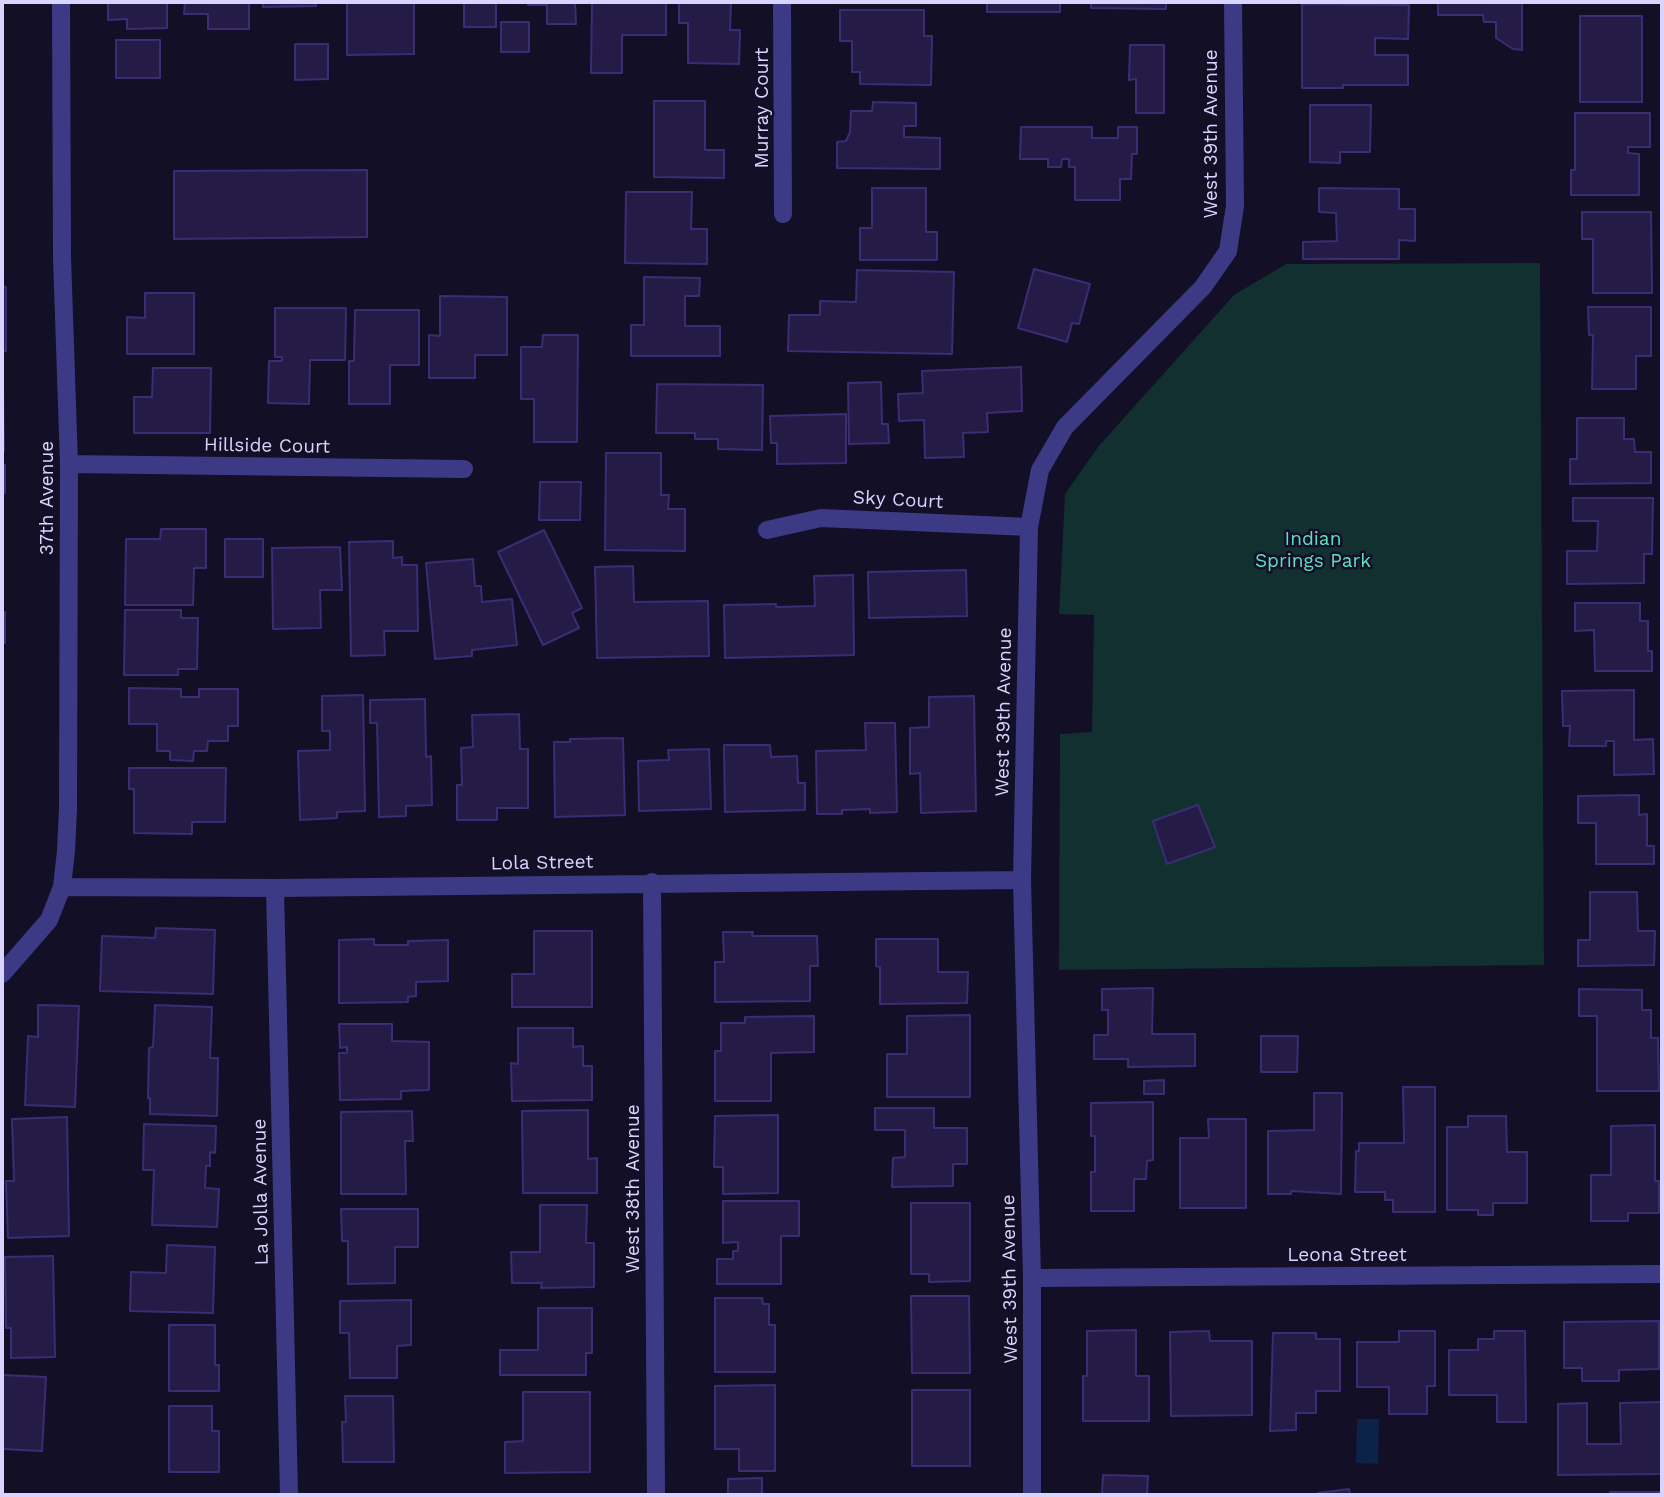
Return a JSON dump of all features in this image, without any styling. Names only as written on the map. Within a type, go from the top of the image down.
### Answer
[{"type":"street","name":"37th Avenue","points":[[2,974],[49,920],[62,887],[68,809],[69,464],[62,257],[61,2]]},
{"type":"street","name":"Murray Court","points":[[782,2],[783,214]]},
{"type":"street","name":"West 39th Avenue","points":[[1032,1495],[1032,1278],[1022,880],[1029,527],[1040,470],[1065,427],[1203,288],[1228,251],[1235,206],[1233,2]]},
{"type":"street","name":"Hillside Court","points":[[69,464],[464,469]]},
{"type":"street","name":"Sky Court","points":[[767,530],[821,517],[1029,527]]},
{"type":"street","name":"Lola Street","points":[[62,887],[275,888],[1022,880]]},
{"type":"street","name":"West 38th Avenue","points":[[652,882],[656,1495]]},
{"type":"street","name":"La Jolla Avenue","points":[[275,888],[289,1495]]},
{"type":"street","name":"Leona Street","points":[[1032,1278],[1662,1273]]},
{"type":"green space","name":"Indian Springs Park","points":[[1540,263],[1544,965],[1059,970],[1060,734],[1092,732],[1094,615],[1059,614],[1065,494],[1098,447],[1234,295],[1286,264]]},
{"type":"water","points":[[1357,1419],[1379,1419],[1378,1464],[1356,1463]]},
{"type":"building","points":[[108,2],[167,2],[167,28],[127,29],[127,19],[108,20]]},
{"type":"building","points":[[185,2],[249,2],[249,29],[208,29],[208,14],[184,14]]},
{"type":"building","points":[[263,2],[316,2],[316,6],[263,7]]},
{"type":"building","points":[[347,2],[414,2],[414,54],[347,55]]},
{"type":"building","points":[[464,2],[496,2],[496,27],[464,27]]},
{"type":"building","points":[[528,2],[575,2],[576,24],[547,24],[547,5],[528,5]]},
{"type":"building","points":[[592,2],[666,2],[666,35],[622,35],[622,73],[591,73]]},
{"type":"building","points":[[679,2],[731,2],[730,30],[740,30],[739,64],[688,63],[688,23],[679,23]]},
{"type":"building","points":[[987,2],[1060,2],[1060,12],[987,12]]},
{"type":"building","points":[[1091,2],[1166,2],[1166,9],[1091,8]]},
{"type":"building","points":[[1438,2],[1522,2],[1522,50],[1513,49],[1496,38],[1496,22],[1484,22],[1483,15],[1438,15]]},
{"type":"building","points":[[1302,4],[1409,5],[1408,39],[1375,38],[1375,55],[1408,55],[1408,85],[1302,88]]},
{"type":"building","points":[[840,10],[924,10],[924,36],[932,36],[931,85],[860,84],[860,72],[852,72],[852,41],[840,41]]},
{"type":"building","points":[[1580,16],[1642,16],[1642,102],[1580,102]]},
{"type":"building","points":[[501,22],[529,22],[529,52],[501,52]]},
{"type":"building","points":[[116,40],[160,40],[160,78],[116,78]]},
{"type":"building","points":[[295,44],[328,44],[328,79],[295,80]]},
{"type":"building","points":[[1130,45],[1164,45],[1164,113],[1136,113],[1136,79],[1129,80]]},
{"type":"building","points":[[654,101],[705,101],[705,150],[724,150],[724,178],[654,177]]},
{"type":"building","points":[[873,102],[916,103],[916,126],[904,126],[904,137],[940,138],[940,169],[837,168],[837,142],[846,141],[850,132],[851,111],[872,111]]},
{"type":"building","points":[[1310,105],[1371,105],[1370,152],[1340,152],[1340,163],[1310,162]]},
{"type":"building","points":[[1575,113],[1650,113],[1650,147],[1628,147],[1628,153],[1639,154],[1639,195],[1571,195],[1571,170],[1575,170]]},
{"type":"building","points":[[1021,127],[1092,127],[1092,138],[1118,138],[1118,127],[1137,127],[1137,154],[1132,154],[1131,179],[1120,179],[1120,200],[1075,200],[1075,167],[1069,167],[1069,159],[1062,159],[1061,167],[1048,167],[1048,159],[1020,159]]},
{"type":"building","points":[[367,170],[367,237],[174,239],[174,171]]},
{"type":"building","points":[[872,188],[926,188],[926,232],[937,232],[937,260],[860,260],[860,228],[872,228]]},
{"type":"building","points":[[1319,188],[1399,189],[1399,209],[1415,209],[1415,241],[1399,240],[1399,259],[1303,259],[1303,242],[1337,241],[1336,213],[1319,212]]},
{"type":"building","points":[[626,192],[692,192],[691,229],[707,229],[707,264],[625,263]]},
{"type":"building","points":[[1582,212],[1651,212],[1652,293],[1593,293],[1593,239],[1582,239]]},
{"type":"building","points":[[1034,269],[1090,284],[1079,324],[1072,323],[1067,342],[1018,328]]},
{"type":"building","points":[[857,270],[954,272],[952,354],[788,351],[789,315],[820,315],[820,301],[856,302]]},
{"type":"building","points":[[644,277],[700,278],[699,296],[685,296],[685,326],[720,326],[720,356],[631,356],[631,325],[644,325]]},
{"type":"building","points":[[2,287],[6,287],[6,351],[2,351]]},
{"type":"building","points":[[145,293],[194,293],[194,354],[127,354],[127,317],[145,318]]},
{"type":"building","points":[[440,296],[507,297],[507,355],[475,355],[475,378],[429,378],[429,335],[440,336]]},
{"type":"building","points":[[1588,307],[1651,307],[1651,356],[1636,356],[1636,389],[1592,389],[1593,335],[1589,335]]},
{"type":"building","points":[[275,308],[346,308],[345,360],[310,360],[309,404],[268,403],[269,361],[282,361],[282,357],[275,357]]},
{"type":"building","points":[[355,310],[419,310],[419,365],[390,365],[390,404],[349,404],[349,361],[354,361]]},
{"type":"building","points":[[543,335],[578,335],[577,442],[534,442],[534,399],[521,399],[521,347],[542,347]]},
{"type":"building","points":[[1021,367],[1022,411],[987,413],[988,432],[963,433],[964,457],[925,458],[924,420],[899,421],[898,394],[923,393],[922,371]]},
{"type":"building","points":[[153,368],[211,368],[210,433],[134,433],[134,397],[152,397]]},
{"type":"building","points":[[881,382],[882,424],[888,424],[889,443],[849,444],[848,383]]},
{"type":"building","points":[[657,384],[763,385],[762,450],[718,449],[718,439],[695,439],[695,433],[656,433]]},
{"type":"building","points":[[3,386],[4,451],[2,451]]},
{"type":"building","points":[[846,414],[846,463],[777,464],[777,443],[771,443],[770,416]]},
{"type":"building","points":[[1577,418],[1624,418],[1624,439],[1634,439],[1635,452],[1651,452],[1651,483],[1570,484],[1570,459],[1577,459]]},
{"type":"building","points":[[606,453],[661,453],[661,495],[669,495],[668,509],[685,509],[685,551],[605,550]]},
{"type":"building","points":[[2,465],[5,465],[5,493],[2,494]]},
{"type":"building","points":[[540,482],[581,482],[580,520],[539,520]]},
{"type":"building","points":[[1573,498],[1653,498],[1652,554],[1644,554],[1644,583],[1567,584],[1567,551],[1597,551],[1598,521],[1573,521]]},
{"type":"building","points":[[161,529],[206,529],[206,568],[194,568],[193,605],[125,605],[126,539],[160,539]]},
{"type":"building","points":[[544,530],[582,608],[572,613],[579,628],[543,645],[498,552]]},
{"type":"building","points":[[225,539],[263,539],[263,577],[225,577]]},
{"type":"building","points":[[393,541],[393,558],[402,557],[402,565],[417,565],[418,631],[384,631],[385,655],[351,656],[349,542]]},
{"type":"building","points":[[340,547],[342,590],[320,590],[321,628],[273,629],[272,548]]},
{"type":"building","points":[[473,559],[475,586],[481,586],[482,602],[512,599],[517,645],[472,650],[472,656],[435,659],[426,563]]},
{"type":"building","points":[[633,566],[634,602],[708,601],[709,656],[597,658],[595,567]]},
{"type":"building","points":[[966,570],[967,616],[869,618],[868,572]]},
{"type":"building","points":[[853,575],[854,655],[725,658],[724,605],[815,606],[814,576]]},
{"type":"building","points":[[1575,603],[1640,603],[1640,621],[1648,621],[1648,651],[1652,651],[1652,671],[1595,671],[1594,630],[1575,631]]},
{"type":"building","points":[[125,610],[181,610],[181,618],[198,618],[197,669],[178,669],[178,675],[124,675]]},
{"type":"building","points":[[2,612],[5,612],[5,643],[2,643]]},
{"type":"building","points":[[129,688],[181,689],[181,697],[199,697],[199,689],[238,689],[238,726],[228,726],[228,741],[208,741],[207,751],[194,751],[193,761],[170,760],[170,751],[157,751],[157,724],[129,724]]},
{"type":"building","points":[[1634,690],[1634,740],[1653,739],[1654,774],[1614,775],[1614,741],[1606,741],[1606,746],[1569,746],[1570,726],[1563,726],[1562,691]]},
{"type":"building","points":[[363,695],[365,811],[337,812],[337,818],[300,820],[298,751],[330,750],[330,731],[322,731],[322,696]]},
{"type":"building","points":[[974,696],[976,811],[921,813],[920,773],[910,774],[910,728],[929,727],[929,697]]},
{"type":"building","points":[[425,699],[426,757],[431,756],[432,805],[406,806],[406,816],[379,817],[377,723],[370,723],[370,700]]},
{"type":"building","points":[[519,714],[520,749],[528,749],[528,808],[497,808],[497,820],[457,820],[457,785],[462,785],[461,748],[473,747],[472,715]]},
{"type":"building","points":[[865,723],[895,723],[897,812],[870,813],[870,809],[842,810],[842,814],[817,814],[816,751],[866,750]]},
{"type":"building","points":[[623,738],[625,815],[555,817],[554,742]]},
{"type":"building","points":[[724,745],[770,745],[771,757],[797,756],[798,783],[805,783],[805,810],[725,812]]},
{"type":"building","points":[[709,749],[711,809],[639,811],[638,761],[669,760],[668,750]]},
{"type":"building","points":[[129,768],[226,768],[225,822],[192,822],[192,834],[134,833],[134,789],[129,789]]},
{"type":"building","points":[[1639,795],[1639,815],[1647,814],[1647,846],[1654,846],[1654,864],[1596,864],[1596,823],[1578,823],[1578,796]]},
{"type":"building","points":[[1198,805],[1215,847],[1167,864],[1153,821]]},
{"type":"building","points":[[1590,892],[1637,892],[1638,931],[1655,931],[1654,965],[1578,966],[1578,940],[1590,940]]},
{"type":"building","points":[[156,928],[215,930],[213,994],[100,991],[102,936],[155,938]]},
{"type":"building","points":[[534,931],[592,931],[592,1007],[512,1007],[512,974],[534,974]]},
{"type":"building","points":[[723,932],[753,932],[752,936],[817,936],[818,966],[810,966],[810,1001],[715,1002],[715,962],[724,962]]},
{"type":"building","points":[[374,939],[374,945],[408,945],[408,941],[448,940],[448,981],[416,982],[416,996],[408,997],[408,1002],[339,1003],[339,940]]},
{"type":"building","points":[[876,939],[938,939],[938,972],[968,972],[967,1003],[880,1004],[880,967],[876,966]]},
{"type":"building","points":[[1153,988],[1152,1034],[1195,1034],[1195,1066],[1128,1067],[1128,1059],[1094,1059],[1094,1035],[1108,1035],[1108,1010],[1102,1010],[1102,989]]},
{"type":"building","points":[[1579,989],[1642,990],[1642,1010],[1651,1010],[1651,1038],[1658,1038],[1659,1091],[1597,1091],[1597,1016],[1579,1016]]},
{"type":"building","points":[[38,1005],[79,1006],[75,1107],[25,1105],[28,1036],[38,1037]]},
{"type":"building","points":[[155,1005],[212,1007],[210,1058],[218,1058],[217,1116],[150,1114],[149,1048],[153,1047]]},
{"type":"building","points":[[970,1015],[970,1097],[887,1097],[887,1054],[907,1054],[907,1016]]},
{"type":"building","points":[[814,1016],[814,1052],[771,1053],[771,1101],[715,1101],[715,1051],[721,1051],[721,1023],[745,1023],[745,1017]]},
{"type":"building","points":[[339,1024],[392,1024],[392,1041],[429,1042],[429,1090],[401,1091],[401,1099],[340,1100],[339,1053],[347,1053],[347,1047],[340,1048]]},
{"type":"building","points":[[518,1028],[573,1028],[573,1047],[583,1046],[583,1066],[592,1066],[592,1100],[512,1101],[511,1063],[518,1064]]},
{"type":"building","points":[[1261,1036],[1298,1036],[1297,1072],[1261,1072]]},
{"type":"building","points":[[1164,1080],[1164,1094],[1144,1094],[1144,1081]]},
{"type":"building","points":[[1403,1087],[1435,1087],[1435,1212],[1393,1212],[1393,1200],[1385,1200],[1385,1192],[1355,1192],[1356,1151],[1359,1151],[1359,1143],[1404,1143]]},
{"type":"building","points":[[1314,1093],[1342,1093],[1341,1194],[1291,1191],[1291,1194],[1268,1194],[1268,1131],[1314,1130]]},
{"type":"building","points":[[1153,1102],[1153,1160],[1147,1161],[1146,1179],[1134,1179],[1134,1211],[1091,1211],[1095,1136],[1091,1136],[1091,1103]]},
{"type":"building","points":[[875,1108],[934,1108],[934,1128],[967,1128],[967,1164],[953,1164],[953,1186],[892,1187],[893,1158],[905,1157],[905,1130],[875,1130]]},
{"type":"building","points":[[588,1110],[588,1159],[597,1158],[597,1193],[523,1193],[522,1111]]},
{"type":"building","points":[[412,1111],[413,1141],[405,1141],[406,1194],[341,1194],[341,1112]]},
{"type":"building","points":[[778,1115],[778,1193],[723,1194],[723,1167],[714,1167],[715,1116]]},
{"type":"building","points":[[1468,1116],[1506,1116],[1507,1152],[1527,1152],[1527,1203],[1493,1203],[1493,1215],[1478,1215],[1478,1210],[1447,1210],[1447,1127],[1468,1127]]},
{"type":"building","points":[[67,1117],[69,1236],[8,1238],[6,1181],[14,1181],[12,1119]]},
{"type":"building","points":[[1208,1119],[1246,1119],[1246,1208],[1180,1208],[1180,1138],[1209,1138]]},
{"type":"building","points":[[144,1124],[216,1126],[215,1153],[210,1152],[210,1166],[206,1166],[205,1188],[219,1189],[217,1227],[152,1225],[154,1170],[143,1170]]},
{"type":"building","points":[[1655,1125],[1655,1181],[1659,1181],[1659,1213],[1628,1213],[1628,1221],[1591,1221],[1591,1175],[1611,1175],[1611,1126]]},
{"type":"building","points":[[723,1201],[799,1201],[799,1236],[781,1236],[781,1284],[717,1284],[717,1259],[733,1259],[733,1251],[738,1251],[738,1242],[723,1243]]},
{"type":"building","points":[[911,1203],[970,1203],[970,1281],[929,1282],[929,1274],[911,1274]]},
{"type":"building","points":[[540,1205],[587,1205],[586,1243],[594,1243],[594,1287],[541,1288],[542,1283],[512,1283],[511,1252],[540,1252]]},
{"type":"building","points":[[341,1209],[418,1209],[418,1247],[395,1247],[395,1283],[348,1284],[348,1241],[342,1241]]},
{"type":"building","points":[[167,1245],[215,1247],[213,1313],[130,1311],[131,1272],[166,1273]]},
{"type":"building","points":[[53,1256],[55,1357],[11,1358],[11,1328],[6,1328],[5,1257]]},
{"type":"building","points":[[911,1296],[969,1296],[970,1373],[912,1373]]},
{"type":"building","points":[[715,1298],[762,1298],[763,1304],[769,1304],[769,1325],[775,1325],[775,1372],[715,1372]]},
{"type":"building","points":[[411,1300],[411,1345],[397,1346],[397,1378],[350,1378],[349,1333],[340,1333],[340,1301]]},
{"type":"building","points":[[538,1308],[592,1308],[592,1353],[586,1353],[586,1375],[500,1375],[500,1350],[538,1350]]},
{"type":"building","points":[[1659,1321],[1659,1369],[1619,1370],[1619,1381],[1582,1381],[1582,1368],[1564,1368],[1564,1322]]},
{"type":"building","points":[[169,1325],[215,1325],[215,1365],[219,1365],[219,1391],[169,1391]]},
{"type":"building","points":[[1136,1330],[1136,1376],[1149,1376],[1149,1421],[1083,1421],[1087,1331]]},
{"type":"building","points":[[1209,1331],[1210,1341],[1252,1341],[1252,1415],[1171,1416],[1170,1332]]},
{"type":"building","points":[[1399,1331],[1435,1331],[1435,1386],[1427,1386],[1427,1414],[1389,1414],[1389,1387],[1357,1387],[1357,1342],[1399,1342]]},
{"type":"building","points":[[1494,1331],[1525,1331],[1526,1422],[1497,1422],[1497,1395],[1449,1395],[1449,1350],[1478,1350],[1478,1339],[1494,1339]]},
{"type":"building","points":[[1273,1333],[1316,1333],[1316,1339],[1340,1339],[1340,1391],[1316,1391],[1316,1413],[1296,1413],[1296,1430],[1270,1431]]},
{"type":"building","points":[[2,1375],[46,1377],[42,1451],[2,1449]]},
{"type":"building","points":[[775,1385],[775,1471],[739,1471],[739,1449],[715,1449],[715,1386]]},
{"type":"building","points":[[912,1390],[970,1390],[970,1466],[912,1466]]},
{"type":"building","points":[[523,1392],[590,1392],[590,1472],[505,1473],[505,1442],[523,1441]]},
{"type":"building","points":[[345,1396],[393,1396],[394,1462],[343,1462],[342,1422],[346,1422]]},
{"type":"building","points":[[1661,1402],[1661,1474],[1558,1475],[1558,1404],[1587,1403],[1587,1444],[1621,1444],[1620,1403]]},
{"type":"building","points":[[169,1406],[212,1406],[212,1431],[219,1431],[219,1472],[169,1472]]},
{"type":"building","points":[[1103,1475],[1148,1476],[1147,1495],[1102,1495]]},
{"type":"building","points":[[762,1478],[762,1495],[728,1495],[728,1479]]},
{"type":"building","points":[[1349,1489],[1350,1495],[1318,1495],[1318,1493]]},
{"type":"building","points":[[1610,1492],[1662,1492],[1661,1495],[1610,1495]]}]
